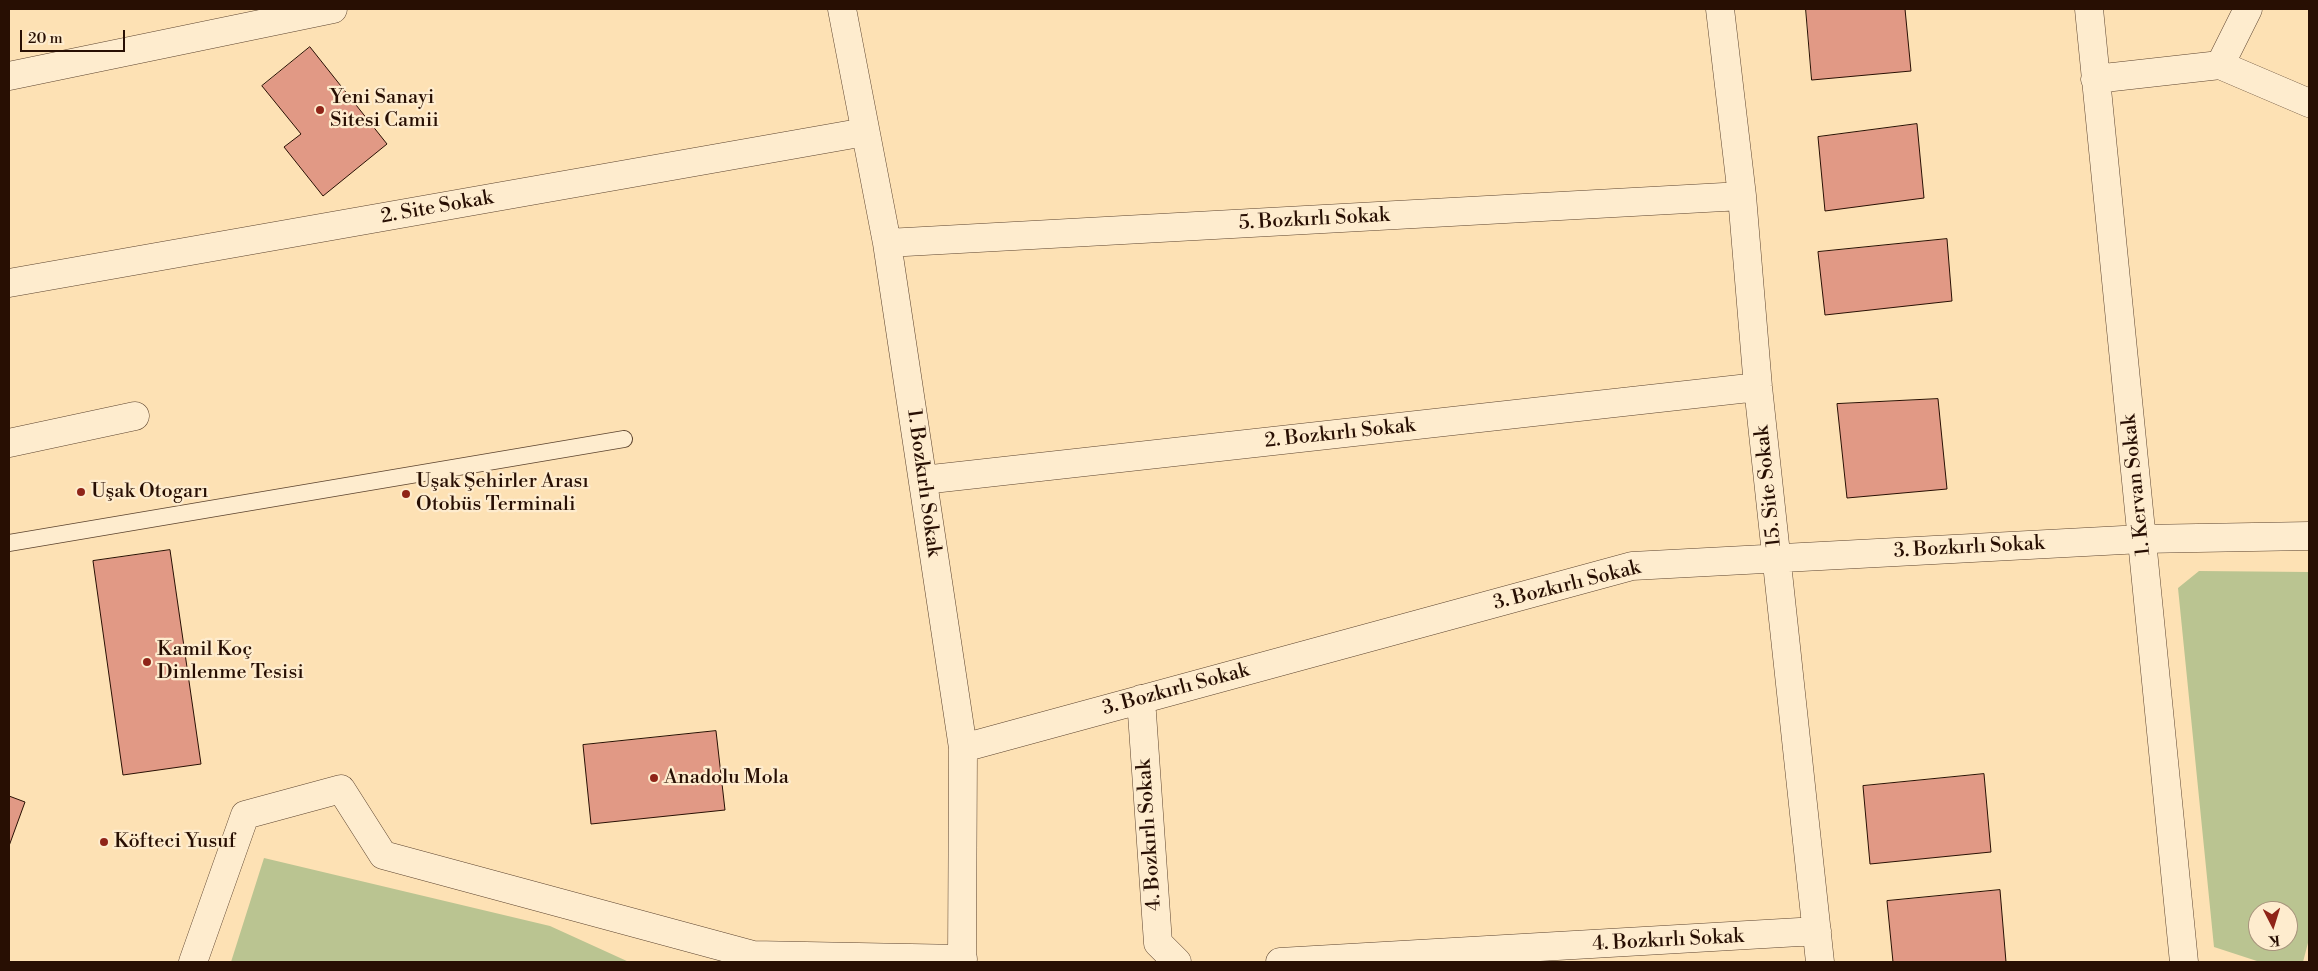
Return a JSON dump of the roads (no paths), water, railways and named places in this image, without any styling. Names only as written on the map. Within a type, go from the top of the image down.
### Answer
[{"type":"street","points":[[9,76],[332,9]]},
{"type":"street","name":"1. Bozkırlı Sokak","points":[[842,9],[887,243],[962,748],[962,960]]},
{"type":"street","name":"15. Site Sokak","points":[[1720,9],[1742,196],[1758,387],[1820,962]]},
{"type":"street","name":"1. Kervan Sokak","points":[[2089,9],[2184,962]]},
{"type":"street","points":[[2220,65],[2248,9]]},
{"type":"street","points":[[2095,79],[2220,65],[2309,103]]},
{"type":"street","name":"2. Site Sokak","points":[[9,283],[865,132]]},
{"type":"street","name":"5. Bozkırlı Sokak","points":[[887,243],[1742,196]]},
{"type":"street","name":"2. Bozkırlı Sokak","points":[[922,480],[1758,387]]},
{"type":"street","points":[[9,443],[135,416]]},
{"type":"street","name":"3. Bozkırlı Sokak","points":[[962,748],[1632,566],[2142,539],[2309,536]]},
{"type":"street","name":"4. Bozkırlı Sokak","points":[[1141,700],[1158,943],[1177,962]]},
{"type":"street","points":[[193,962],[245,815],[341,789],[383,855],[392,858],[753,955],[962,960]]},
{"type":"street","name":"4. Bozkırlı Sokak","points":[[1280,962],[1817,931]]},
{"type":"lane","points":[[9,542],[624,438]]},
{"type":"place","name":"Yeni Sanayi Sitesi Camii","points":[[320,110]]},
{"type":"place","name":"Uşak Otogarı","points":[[81,492]]},
{"type":"place","name":"Uşak Şehirler Arası Otobüs Terminali","points":[[406,494]]},
{"type":"place","name":"Kamil Koç Dinlenme Tesisi","points":[[147,662]]},
{"type":"place","name":"Anadolu Mola","points":[[654,778]]},
{"type":"place","name":"Köfteci Yusuf","points":[[104,842]]}]
